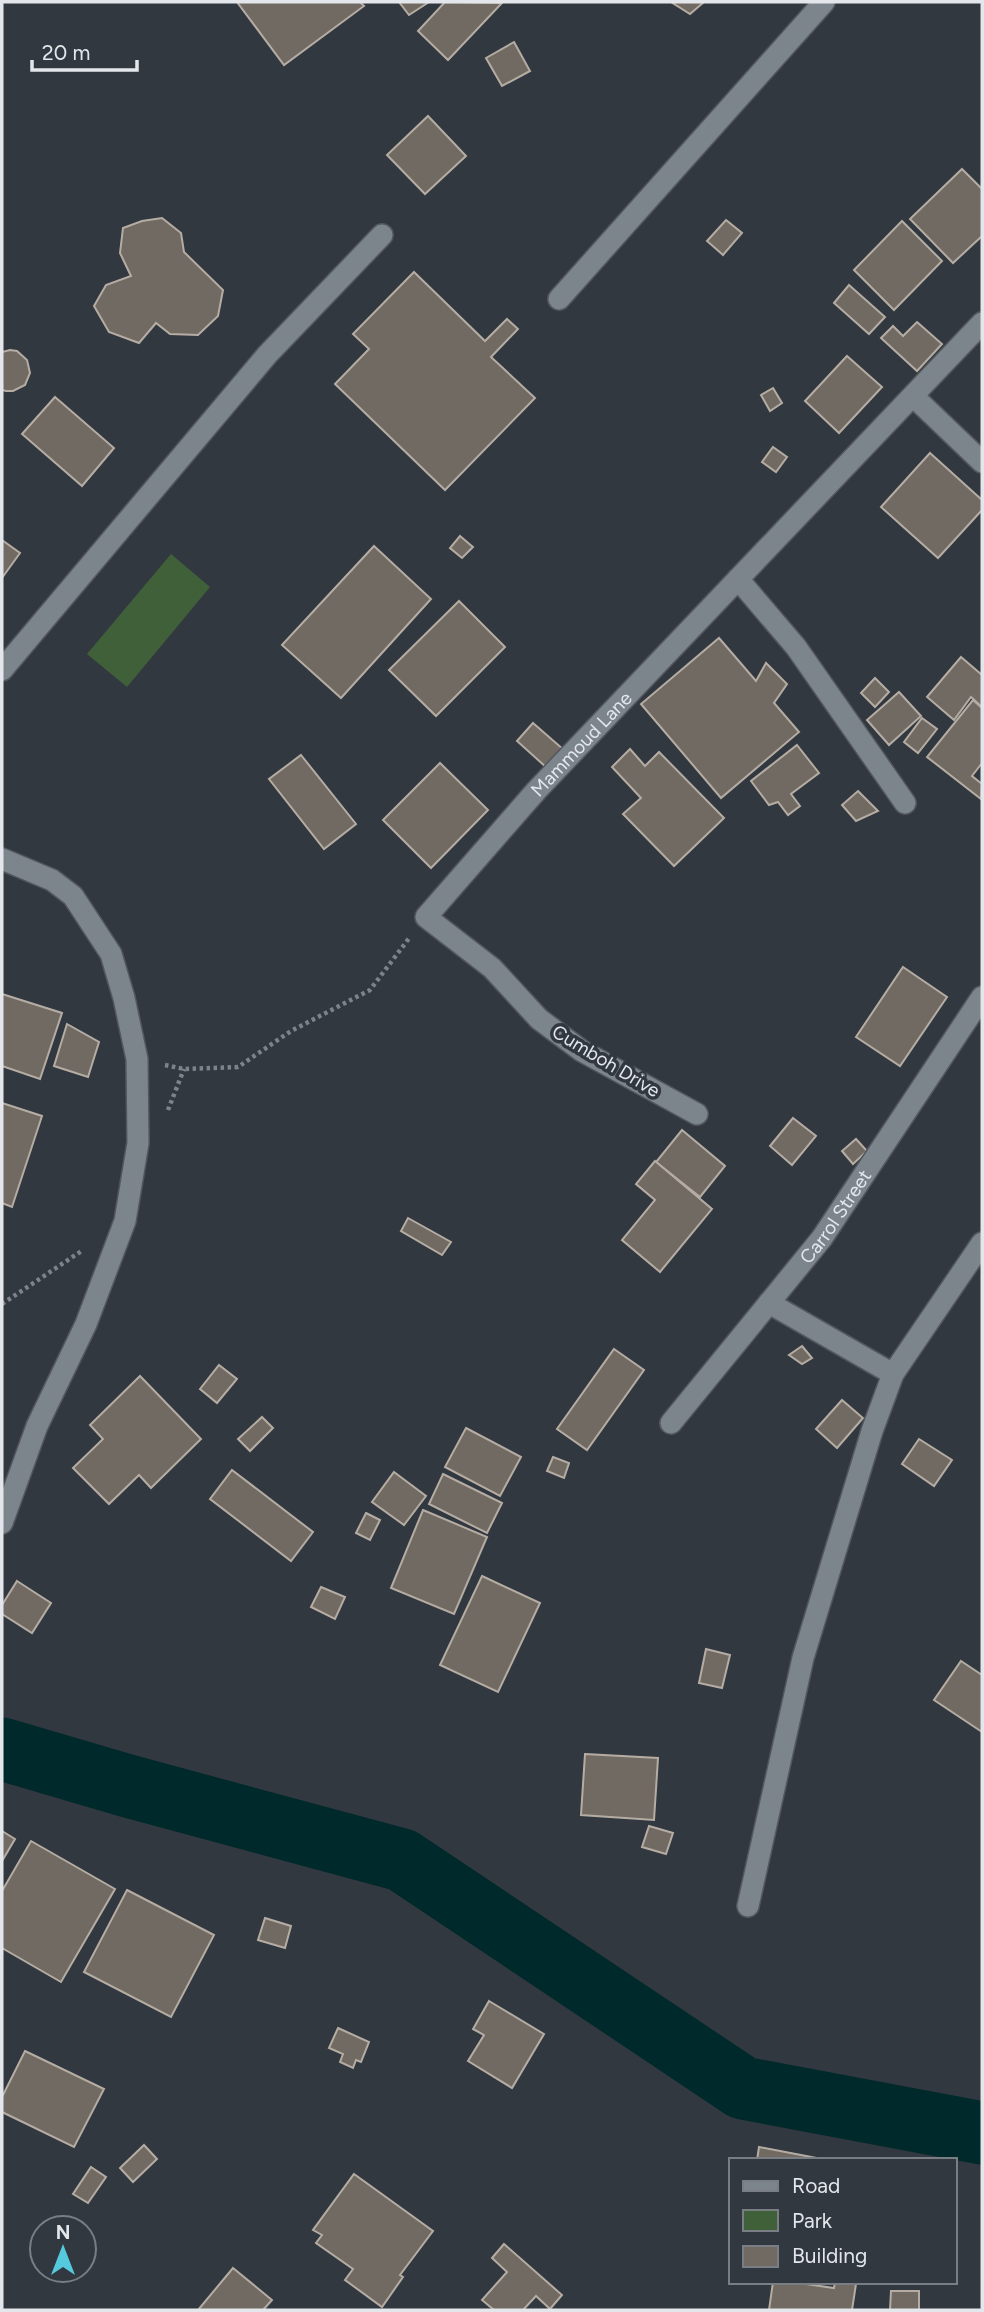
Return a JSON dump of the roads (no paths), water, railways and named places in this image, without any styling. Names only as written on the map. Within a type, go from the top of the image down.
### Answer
[{"type":"street","points":[[559,299],[824,2]]},
{"type":"street","points":[[2,670],[267,355],[382,235]]},
{"type":"street","name":"Mammoud Lane","points":[[426,917],[536,790],[982,323]]},
{"type":"street","points":[[914,397],[982,461]]},
{"type":"street","points":[[738,579],[796,647],[905,803]]},
{"type":"street","points":[[2,1523],[37,1426],[86,1324],[125,1221],[138,1143],[137,1059],[124,998],[110,954],[73,896],[52,880],[3,862]]},
{"type":"street","name":"Cumboh Drive","points":[[426,917],[492,968],[539,1019],[582,1051],[697,1114]]},
{"type":"street","name":"Carrol Street","points":[[671,1423],[822,1238],[982,997]]},
{"type":"street","points":[[748,1906],[803,1658],[872,1431],[893,1374],[982,1243]]},
{"type":"street","points":[[769,1303],[893,1374]]},
{"type":"waterway","points":[[2,1749],[402,1860],[743,2088],[982,2133]]}]
